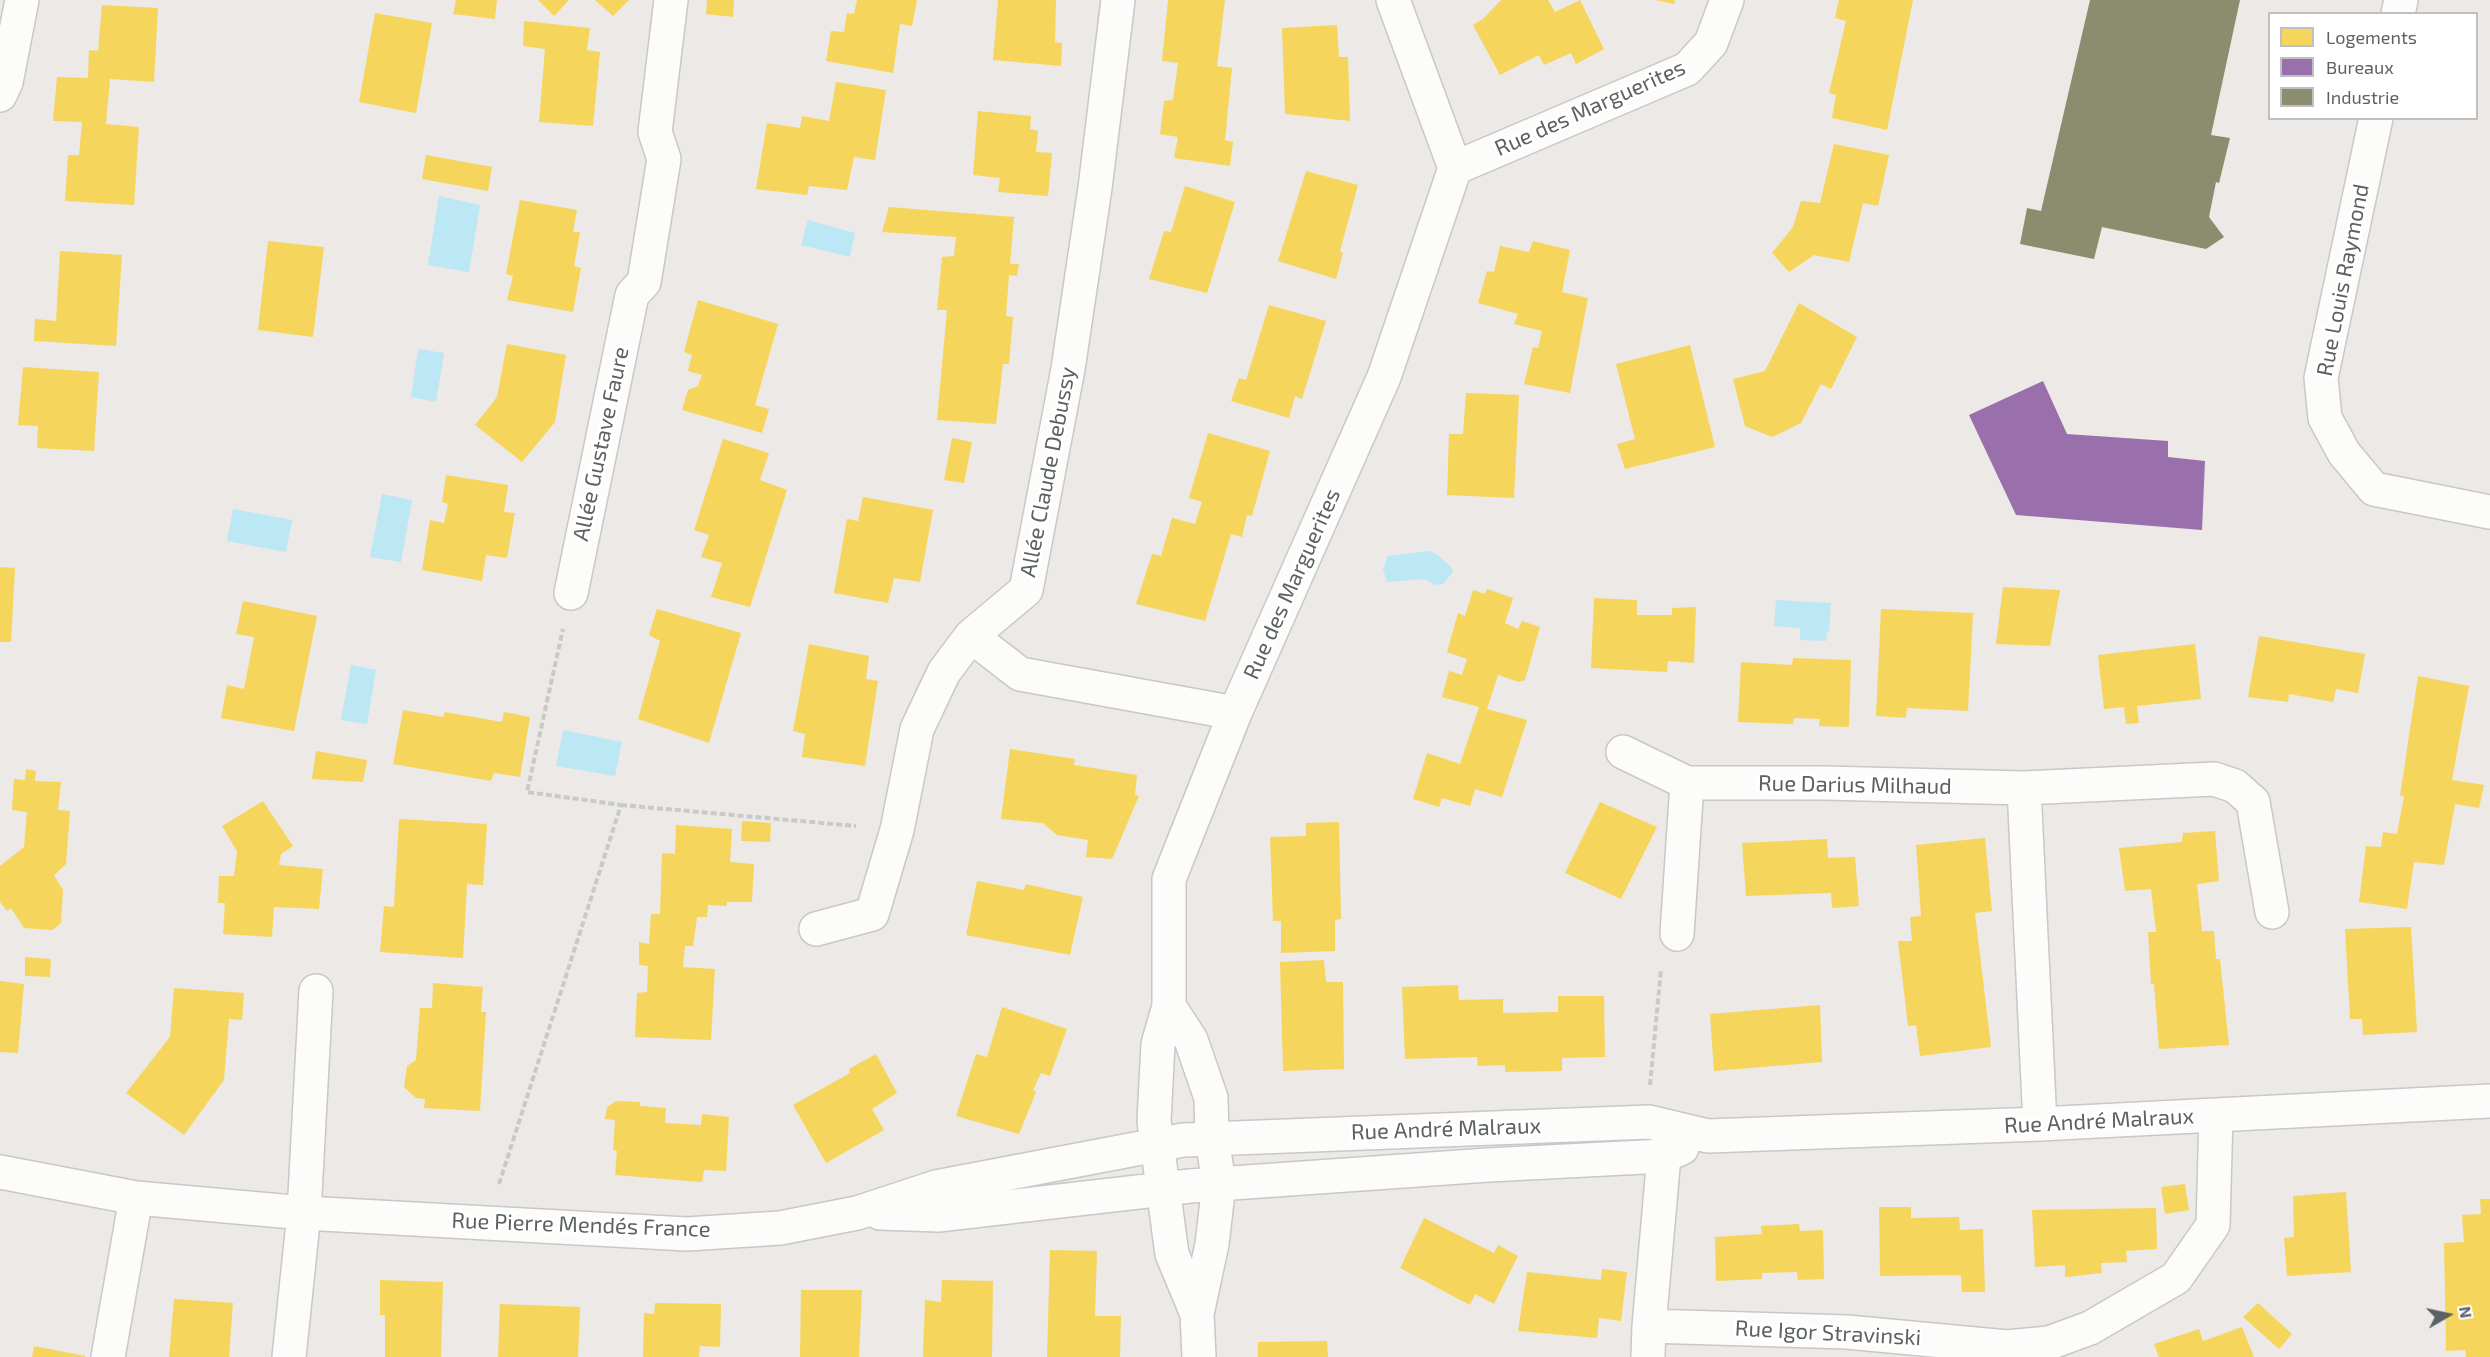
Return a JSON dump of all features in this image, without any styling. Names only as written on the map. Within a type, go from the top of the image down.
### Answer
[{"type":"street","name":"Allée Gustave Faure","points":[[571,593],[632,295],[644,282],[664,159],[655,132],[671,0]]},
{"type":"street","name":"Allée Claude Debussy","points":[[816,929],[872,914],[897,830],[917,729],[944,672],[971,636],[1026,590],[1068,369],[1095,188],[1118,0]]},
{"type":"street","points":[[1393,0],[1455,168]]},
{"type":"street","name":"Rue des Marguerites","points":[[1187,1164],[1154,1121],[1158,1044],[1169,1006],[1169,879],[1235,713],[1383,377],[1455,168],[1687,69],[1711,43],[1727,0]]},
{"type":"street","points":[[0,94],[6,82],[14,3]]},
{"type":"street","name":"Rue Louis Raymond","points":[[2376,120],[2321,378],[2325,418],[2344,453],[2374,489],[2490,512]]},
{"type":"street","points":[[971,636],[1020,674],[1235,713]]},
{"type":"street","name":"Rue Darius Milhaud","points":[[1623,752],[1687,783],[1824,783],[2024,788],[2214,779],[2235,786],[2253,802],[2272,912]]},
{"type":"street","points":[[1677,934],[1687,783]]},
{"type":"street","points":[[2024,788],[2040,1124]]},
{"type":"street","points":[[289,1357],[304,1213],[316,991]]},
{"type":"street","points":[[1169,1006],[1191,1040],[1211,1098],[1187,1164],[1172,1254],[1197,1314]]},
{"type":"street","name":"Rue André Malraux","points":[[1187,1164],[1362,1132],[1649,1122],[1708,1136],[2040,1124],[2490,1101]]},
{"type":"street","name":"Rue Igor Stravinski","points":[[1664,1156],[1648,1342],[1824,1331],[1923,1337],[2007,1347],[2049,1343],[2090,1329],[2176,1278],[2213,1225],[2216,1115]]},
{"type":"street","name":"Rue André Malraux","points":[[1187,1164],[1488,1165],[1664,1156],[1708,1136]]},
{"type":"street","points":[[1187,1164],[1212,1244],[1197,1314],[1199,1357]]},
{"type":"street","name":"Rue Pierre Mendés France","points":[[857,1213],[938,1215],[1032,1204],[1187,1164]]},
{"type":"street","name":"Rue Pierre Mendés France","points":[[0,1172],[57,1181],[136,1198],[304,1213],[687,1233],[780,1228],[857,1213],[936,1187],[1187,1164]]},
{"type":"street","points":[[108,1357],[136,1198]]},
{"type":"path","points":[[571,593],[528,792],[621,805],[897,830]]},
{"type":"path","points":[[487,1222],[621,805]]},
{"type":"path","points":[[1649,1122],[1649,1092],[1662,959],[1677,934]]},
{"type":"water","points":[[439,196],[480,205],[469,272],[428,265]]},
{"type":"water","points":[[808,220],[855,233],[850,257],[801,245]]},
{"type":"water","points":[[418,349],[444,353],[436,402],[411,397]]},
{"type":"water","points":[[382,494],[412,500],[401,562],[370,557]]},
{"type":"water","points":[[233,509],[292,520],[286,552],[227,541]]},
{"type":"water","points":[[1428,551],[1437,554],[1451,567],[1453,572],[1443,584],[1436,585],[1425,579],[1387,582],[1383,569],[1388,556]]},
{"type":"water","points":[[1776,600],[1831,603],[1826,641],[1800,640],[1800,628],[1774,626]]},
{"type":"water","points":[[351,665],[376,670],[367,724],[341,720]]},
{"type":"water","points":[[563,730],[622,742],[615,776],[556,766]]},
{"type":"building: Logements","points":[[456,0],[497,0],[495,19],[453,14]]},
{"type":"building: Logements","points":[[538,0],[569,0],[554,16]]},
{"type":"building: Logements","points":[[595,0],[629,0],[613,16]]},
{"type":"building: Logements","points":[[707,0],[734,0],[733,17],[706,14]]},
{"type":"building: Logements","points":[[857,0],[917,0],[912,26],[900,24],[893,73],[826,61],[831,31],[844,32],[847,13],[854,14]]},
{"type":"building: Logements","points":[[998,0],[1056,0],[1055,42],[1062,43],[1061,66],[993,60]]},
{"type":"building: Logements","points":[[1168,0],[1225,0],[1217,66],[1232,68],[1225,140],[1233,142],[1230,166],[1174,158],[1178,137],[1160,134],[1164,101],[1173,100],[1178,63],[1162,61]]},
{"type":"building: Logements","points":[[1501,0],[1548,0],[1555,12],[1580,0],[1604,49],[1576,64],[1571,53],[1544,65],[1539,55],[1500,75],[1473,25],[1483,19]]},
{"type":"building: Logements","points":[[1656,0],[1675,0],[1674,4]]},
{"type":"building: Logements","points":[[1839,0],[1913,0],[1887,130],[1832,118],[1836,95],[1829,93],[1846,21],[1835,18]]},
{"type":"building: Logements","points":[[102,5],[158,8],[154,82],[110,79],[106,124],[139,127],[134,205],[65,201],[68,155],[79,155],[82,122],[53,121],[57,77],[88,78],[89,50],[98,51]]},
{"type":"building: Logements","points":[[375,13],[432,23],[416,113],[359,102]]},
{"type":"building: Logements","points":[[524,21],[590,28],[587,50],[600,52],[593,126],[539,122],[545,49],[523,46]]},
{"type":"building: Logements","points":[[1337,25],[1339,57],[1348,57],[1350,121],[1285,114],[1282,28]]},
{"type":"building: Logements","points":[[836,82],[886,90],[875,160],[854,157],[847,190],[809,186],[807,195],[756,189],[767,123],[800,128],[802,116],[829,121]]},
{"type":"building: Logements","points":[[978,111],[1031,116],[1030,129],[1038,131],[1036,152],[1052,153],[1048,196],[998,192],[1000,178],[973,175]]},
{"type":"building: Logements","points":[[1834,144],[1889,155],[1878,206],[1863,203],[1849,262],[1814,255],[1789,272],[1772,253],[1793,227],[1801,201],[1820,203]]},
{"type":"building: Logements","points":[[426,155],[492,167],[488,191],[422,179]]},
{"type":"building: Logements","points":[[1306,171],[1358,185],[1340,251],[1343,253],[1336,279],[1278,261]]},
{"type":"building: Logements","points":[[1185,186],[1235,202],[1207,293],[1149,279],[1164,231],[1171,232]]},
{"type":"building: Logements","points":[[520,200],[577,210],[573,232],[580,232],[574,266],[581,268],[573,312],[507,300],[513,276],[506,274]]},
{"type":"building: Logements","points":[[889,207],[1014,217],[1010,264],[1019,264],[1017,276],[1009,275],[1006,316],[1013,317],[1009,364],[1003,364],[996,424],[937,420],[947,310],[937,310],[942,257],[954,256],[956,237],[882,232]]},
{"type":"building: Logements","points":[[268,241],[324,247],[313,337],[258,330]]},
{"type":"building: Logements","points":[[1533,241],[1570,250],[1562,292],[1588,298],[1570,393],[1524,384],[1533,347],[1538,348],[1542,331],[1514,324],[1518,314],[1478,303],[1487,271],[1494,272],[1500,246],[1529,252]]},
{"type":"building: Logements","points":[[60,251],[122,255],[116,346],[34,341],[35,319],[56,321]]},
{"type":"building: Logements","points":[[698,300],[778,324],[755,405],[769,409],[762,433],[682,410],[688,390],[698,386],[702,375],[688,371],[692,355],[684,352]]},
{"type":"building: Logements","points":[[1799,303],[1857,337],[1831,389],[1821,384],[1801,423],[1772,437],[1745,426],[1733,379],[1765,371]]},
{"type":"building: Logements","points":[[1269,305],[1326,321],[1302,399],[1295,396],[1289,418],[1231,401],[1239,378],[1246,380]]},
{"type":"building: Logements","points":[[507,344],[566,355],[555,422],[522,462],[475,425],[497,397]]},
{"type":"building: Logements","points":[[1690,345],[1715,447],[1625,469],[1617,444],[1635,439],[1616,364]]},
{"type":"building: Logements","points":[[23,367],[99,372],[94,451],[37,448],[38,426],[18,425]]},
{"type":"building: Logements","points":[[1466,393],[1519,395],[1514,498],[1447,495],[1449,434],[1463,434]]},
{"type":"building: Logements","points":[[1208,433],[1270,451],[1252,516],[1247,515],[1242,537],[1231,534],[1205,621],[1136,604],[1152,554],[1161,556],[1172,518],[1195,524],[1202,502],[1189,498]]},
{"type":"building: Logements","points":[[952,438],[972,442],[964,483],[944,480]]},
{"type":"building: Logements","points":[[723,439],[769,453],[760,480],[787,490],[750,607],[711,597],[722,563],[701,557],[709,535],[694,530]]},
{"type":"building: Logements","points":[[446,475],[508,485],[504,512],[515,513],[507,558],[486,555],[482,581],[422,570],[430,520],[444,523],[448,504],[442,502]]},
{"type":"building: Logements","points":[[863,497],[933,510],[920,582],[894,578],[888,603],[834,593],[847,519],[858,521]]},
{"type":"building: Logements","points":[[0,567],[15,568],[11,642],[0,642]]},
{"type":"building: Logements","points":[[2003,587],[2060,590],[2050,646],[1996,644]]},
{"type":"building: Logements","points":[[1487,589],[1513,598],[1505,623],[1518,629],[1522,621],[1540,627],[1525,680],[1519,682],[1498,675],[1487,709],[1527,720],[1502,797],[1475,789],[1470,806],[1442,798],[1439,807],[1413,799],[1427,753],[1460,764],[1479,707],[1442,697],[1449,671],[1462,675],[1467,659],[1447,652],[1458,613],[1465,616],[1473,590],[1485,594]]},
{"type":"building: Logements","points":[[1594,598],[1637,600],[1637,615],[1672,615],[1672,608],[1696,607],[1694,663],[1668,661],[1667,672],[1591,668]]},
{"type":"building: Logements","points":[[243,601],[317,616],[294,731],[221,718],[227,685],[244,689],[254,637],[236,634]]},
{"type":"building: Logements","points":[[657,609],[741,633],[709,743],[638,719],[660,641],[649,635]]},
{"type":"building: Logements","points":[[1881,609],[1973,613],[1968,711],[1907,708],[1906,718],[1876,716]]},
{"type":"building: Logements","points":[[2259,636],[2365,654],[2358,693],[2336,689],[2333,702],[2289,694],[2288,702],[2248,697]]},
{"type":"building: Logements","points":[[809,644],[869,656],[866,679],[878,681],[865,766],[802,757],[805,734],[793,731]]},
{"type":"building: Logements","points":[[2195,644],[2201,699],[2137,706],[2139,723],[2126,724],[2124,707],[2104,709],[2098,655]]},
{"type":"building: Logements","points":[[1793,658],[1851,660],[1849,727],[1819,726],[1820,719],[1794,718],[1793,724],[1738,722],[1741,662],[1792,665]]},
{"type":"building: Logements","points":[[2418,676],[2469,686],[2452,780],[2484,785],[2479,808],[2455,804],[2444,865],[2414,862],[2407,909],[2359,902],[2366,846],[2381,847],[2383,832],[2397,834],[2404,796],[2400,796]]},
{"type":"building: Logements","points":[[403,710],[443,717],[445,712],[502,722],[504,712],[530,717],[520,777],[494,773],[491,781],[393,764]]},
{"type":"building: Logements","points":[[1010,749],[1075,759],[1074,765],[1137,775],[1135,795],[1139,796],[1112,859],[1086,857],[1088,840],[1057,835],[1043,823],[1001,819]]},
{"type":"building: Logements","points":[[316,751],[367,760],[363,782],[312,779]]},
{"type":"building: Logements","points":[[26,769],[36,771],[35,781],[61,782],[58,810],[70,811],[66,864],[54,875],[63,890],[61,923],[52,930],[24,928],[11,908],[7,911],[0,902],[0,866],[24,847],[27,812],[12,810],[14,779],[25,780]]},
{"type":"building: Logements","points":[[263,801],[293,846],[281,854],[279,865],[323,869],[319,909],[274,907],[272,937],[223,934],[225,903],[218,903],[219,876],[234,876],[237,851],[222,826]]},
{"type":"building: Logements","points":[[1600,802],[1657,827],[1621,899],[1565,873]]},
{"type":"building: Logements","points":[[399,819],[487,824],[483,885],[467,884],[463,958],[380,952],[384,906],[394,907]]},
{"type":"building: Logements","points":[[742,821],[771,823],[770,842],[741,841]]},
{"type":"building: Logements","points":[[1339,822],[1341,919],[1335,920],[1335,951],[1281,953],[1281,921],[1273,921],[1270,837],[1306,836],[1306,823]]},
{"type":"building: Logements","points":[[676,825],[732,829],[730,862],[754,864],[752,902],[727,902],[727,906],[708,905],[707,917],[697,917],[693,946],[685,946],[683,967],[715,969],[711,1040],[635,1037],[637,993],[647,992],[648,966],[639,965],[639,942],[649,944],[651,914],[660,914],[662,853],[675,854]]},
{"type":"building: Logements","points":[[2215,831],[2219,881],[2197,884],[2202,931],[2214,931],[2216,959],[2220,959],[2229,1045],[2159,1049],[2154,984],[2151,984],[2148,932],[2156,932],[2151,889],[2125,891],[2119,848],[2182,842],[2183,833]]},
{"type":"building: Logements","points":[[1985,838],[1992,911],[1975,913],[1991,1047],[1920,1056],[1916,1025],[1908,1026],[1898,941],[1912,941],[1910,917],[1921,916],[1916,845]]},
{"type":"building: Logements","points":[[1827,839],[1828,858],[1855,857],[1859,906],[1832,908],[1831,893],[1746,896],[1742,843]]},
{"type":"building: Logements","points":[[977,881],[1024,890],[1026,884],[1083,897],[1070,955],[966,935]]},
{"type":"building: Logements","points":[[2411,927],[2417,1032],[2363,1035],[2362,1019],[2350,1019],[2345,929]]},
{"type":"building: Logements","points":[[25,957],[51,959],[50,977],[25,976]]},
{"type":"building: Logements","points":[[1324,960],[1326,982],[1343,982],[1344,1069],[1283,1071],[1280,962]]},
{"type":"building: Logements","points":[[0,981],[24,984],[18,1053],[0,1052]]},
{"type":"building: Logements","points":[[433,983],[483,987],[481,1012],[486,1012],[480,1111],[424,1108],[425,1099],[416,1098],[404,1087],[407,1066],[416,1060],[420,1008],[432,1008]]},
{"type":"building: Logements","points":[[1458,985],[1459,1000],[1503,999],[1503,1013],[1558,1012],[1558,996],[1604,996],[1605,1057],[1562,1058],[1562,1071],[1505,1072],[1505,1065],[1478,1066],[1477,1057],[1405,1059],[1402,987]]},
{"type":"building: Logements","points":[[174,988],[244,993],[242,1020],[229,1019],[224,1080],[184,1135],[126,1093],[170,1037]]},
{"type":"building: Logements","points":[[1820,1005],[1822,1062],[1714,1071],[1710,1014]]},
{"type":"building: Logements","points":[[1002,1007],[1067,1029],[1050,1076],[1041,1073],[1033,1090],[1036,1092],[1019,1134],[956,1116],[976,1054],[987,1057]]},
{"type":"building: Logements","points":[[876,1054],[897,1093],[872,1109],[884,1130],[826,1163],[793,1105],[850,1073],[849,1069]]},
{"type":"building: Logements","points":[[616,1101],[640,1102],[640,1106],[666,1108],[665,1123],[701,1125],[702,1114],[729,1117],[726,1171],[704,1170],[702,1182],[615,1175],[617,1151],[613,1150],[615,1120],[605,1119],[607,1107]]},
{"type":"building: Logements","points":[[2185,1184],[2189,1210],[2165,1214],[2161,1187]]},
{"type":"building: Logements","points":[[2346,1192],[2351,1272],[2287,1276],[2284,1238],[2294,1237],[2293,1196]]},
{"type":"building: Logements","points":[[2480,1199],[2490,1199],[2490,1357],[2466,1357],[2465,1350],[2446,1351],[2444,1243],[2464,1242],[2462,1215],[2481,1214]]},
{"type":"building: Logements","points":[[1879,1207],[1911,1207],[1911,1218],[1959,1217],[1960,1230],[1983,1229],[1985,1292],[1962,1292],[1961,1275],[1880,1276]]},
{"type":"building: Logements","points":[[2156,1208],[2157,1249],[2126,1251],[2127,1262],[2101,1263],[2102,1273],[2065,1277],[2065,1265],[2035,1267],[2032,1210]]},
{"type":"building: Logements","points":[[1424,1218],[1494,1253],[1498,1245],[1518,1256],[1494,1304],[1475,1294],[1470,1305],[1400,1268]]},
{"type":"building: Logements","points":[[1799,1224],[1800,1231],[1823,1230],[1824,1279],[1798,1280],[1797,1272],[1762,1273],[1762,1279],[1716,1281],[1715,1237],[1762,1234],[1761,1226]]},
{"type":"building: Logements","points":[[1050,1250],[1097,1251],[1095,1316],[1121,1316],[1120,1357],[1047,1357]]},
{"type":"building: Logements","points":[[1602,1269],[1627,1272],[1621,1321],[1599,1318],[1597,1338],[1518,1331],[1527,1272],[1601,1280]]},
{"type":"building: Logements","points":[[380,1280],[443,1282],[441,1357],[385,1357],[385,1315],[380,1315]]},
{"type":"building: Logements","points":[[942,1280],[993,1281],[992,1357],[923,1357],[925,1300],[941,1302]]},
{"type":"building: Logements","points":[[801,1290],[862,1290],[859,1357],[800,1357]]},
{"type":"building: Logements","points":[[174,1299],[233,1303],[229,1357],[169,1357]]},
{"type":"building: Logements","points":[[655,1303],[721,1304],[720,1347],[700,1346],[699,1357],[643,1357],[644,1313],[654,1314]]},
{"type":"building: Logements","points":[[2258,1303],[2292,1334],[2279,1349],[2243,1317]]},
{"type":"building: Logements","points":[[500,1304],[580,1307],[578,1357],[498,1357]]},
{"type":"building: Logements","points":[[2242,1327],[2254,1357],[2159,1357],[2154,1344],[2199,1329],[2203,1341]]},
{"type":"building: Logements","points":[[1327,1341],[1328,1357],[1258,1357],[1258,1342]]},
{"type":"building: Logements","points":[[34,1346],[85,1356],[85,1357],[32,1357]]},
{"type":"building: Bureaux","points":[[2043,381],[2067,434],[2168,441],[2168,457],[2205,461],[2202,530],[2016,515],[1969,415]]},
{"type":"building: Industrie","points":[[2090,0],[2240,0],[2211,135],[2230,138],[2219,183],[2216,182],[2209,217],[2224,237],[2206,249],[2102,227],[2094,259],[2020,244],[2027,208],[2041,211]]}]
